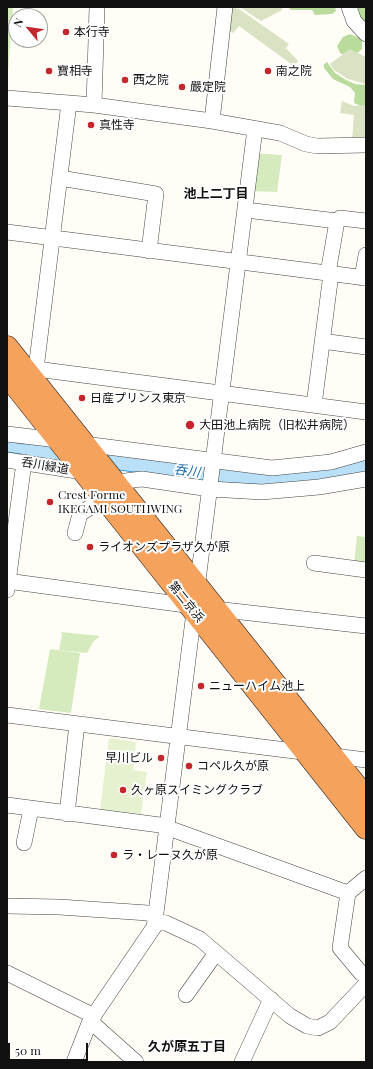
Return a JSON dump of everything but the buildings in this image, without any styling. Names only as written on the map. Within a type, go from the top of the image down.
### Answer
[{"type":"highway","name":"第二京浜","points":[[7,347],[32,372],[83,458]]},
{"type":"highway","name":"第二京浜","points":[[7,375],[60,442],[83,458],[109,485],[198,603],[305,752],[366,828]]},
{"type":"highway","name":"第二京浜","points":[[198,603],[333,756],[366,798]]},
{"type":"street","points":[[94,105],[97,7]]},
{"type":"street","points":[[212,121],[225,7]]},
{"type":"street","points":[[349,7],[354,21],[366,34]]},
{"type":"street","points":[[7,98],[94,105],[212,121],[280,133],[306,144],[317,146],[366,145]]},
{"type":"street","points":[[69,103],[52,239],[32,372],[366,412]]},
{"type":"street","points":[[74,1062],[92,1018],[154,927],[178,736],[198,603],[212,462],[246,210],[255,129]]},
{"type":"street","points":[[60,178],[156,194],[149,251]]},
{"type":"street","points":[[246,210],[337,221],[340,218],[366,221]]},
{"type":"street","points":[[314,406],[329,274],[337,221]]},
{"type":"street","points":[[7,232],[364,278],[366,255]]},
{"type":"street","points":[[322,341],[366,347]]},
{"type":"street","points":[[7,434],[60,442]]},
{"type":"street","name":"呑川緑道","points":[[7,460],[24,462],[83,458],[212,462],[272,468],[331,462],[366,452]]},
{"type":"street","points":[[24,462],[7,584],[198,603],[366,626]]},
{"type":"street","points":[[75,533],[80,514],[109,485],[125,481],[142,479],[262,492],[280,491],[366,479]]},
{"type":"street","points":[[314,563],[366,570]]},
{"type":"street","points":[[7,715],[333,756],[366,757]]},
{"type":"street","points":[[66,814],[77,724]]},
{"type":"street","points":[[7,805],[66,814],[160,825],[348,893]]},
{"type":"street","points":[[24,843],[31,808]]},
{"type":"street","points":[[366,878],[348,893],[340,948],[360,973],[366,976]]},
{"type":"street","points":[[7,906],[148,913],[155,919],[200,940],[302,1024],[318,1028],[330,1022],[366,984]]},
{"type":"street","points":[[186,996],[216,953]]},
{"type":"street","points":[[7,973],[92,1018],[136,1062]]},
{"type":"street","points":[[242,1062],[271,999]]},
{"type":"green space","points":[[7,7],[13,7],[8,8],[8,48],[10,48],[7,84]]},
{"type":"green space","points":[[230,7],[239,9],[289,44],[286,48],[298,61],[294,66],[239,26],[233,33],[227,29]]},
{"type":"green space","points":[[240,7],[282,7],[282,10],[261,21]]},
{"type":"green space","points":[[288,7],[335,7],[336,11],[332,14],[315,15],[312,10],[291,10]]},
{"type":"green space","points":[[352,7],[366,7],[366,40]]},
{"type":"green space","points":[[350,34],[362,39],[362,49],[354,56],[348,57],[340,53],[337,46],[343,37]]},
{"type":"green space","points":[[350,49],[366,57],[366,84],[348,79],[334,70],[330,64]]},
{"type":"green space","points":[[327,62],[335,73],[346,80],[355,84],[366,85],[366,108],[354,103],[355,93],[350,87],[333,79],[324,68],[324,64]]},
{"type":"green space","points":[[342,101],[354,106],[366,105],[366,140],[352,140],[354,115],[340,113]]},
{"type":"green space","points":[[253,153],[282,155],[277,192],[248,191]]},
{"type":"green space","points":[[357,536],[366,537],[366,565],[354,564]]},
{"type":"green space","points":[[61,632],[100,636],[93,642],[87,653],[59,650],[62,635]]},
{"type":"green space","points":[[50,649],[80,653],[71,713],[39,709]]},
{"type":"green space","name":"久ヶ原スイミングクラブ","points":[[109,738],[136,742],[133,770],[147,772],[141,814],[100,809]]},
{"type":"water","name":"呑川","points":[[7,441],[23,444],[33,442],[217,466],[366,457],[366,474],[283,486],[214,482],[31,459],[21,454],[7,452]]},
{"type":"place","name":"本行寺","points":[[66,32]]},
{"type":"place","name":"寶相寺","points":[[49,71]]},
{"type":"place","name":"南之院","points":[[268,71]]},
{"type":"place","name":"西之院","points":[[125,80]]},
{"type":"place","name":"嚴定院","points":[[182,87]]},
{"type":"place","name":"真性寺","points":[[91,125]]},
{"type":"place","name":"日産プリンス東京","points":[[82,398]]},
{"type":"place","name":"大田池上病院（旧松井病院）","points":[[190,425]]},
{"type":"place","name":"Crest Forme IKEGAMI SOUTHWING","points":[[50,502]]},
{"type":"place","name":"ライオンズプラザ久が原","points":[[90,547]]},
{"type":"place","name":"ニューハイム池上","points":[[201,686]]},
{"type":"place","name":"早川ビル","points":[[161,758]]},
{"type":"place","name":"コペル久が原","points":[[189,766]]},
{"type":"place","name":"久ヶ原スイミングクラブ","points":[[123,790]]},
{"type":"place","name":"ラ・レーヌ久が原","points":[[114,855]]},
{"type":"district","name":"池上二丁目","points":[[216,194]]},
{"type":"district","name":"久が原五丁目","points":[[187,1047]]}]
